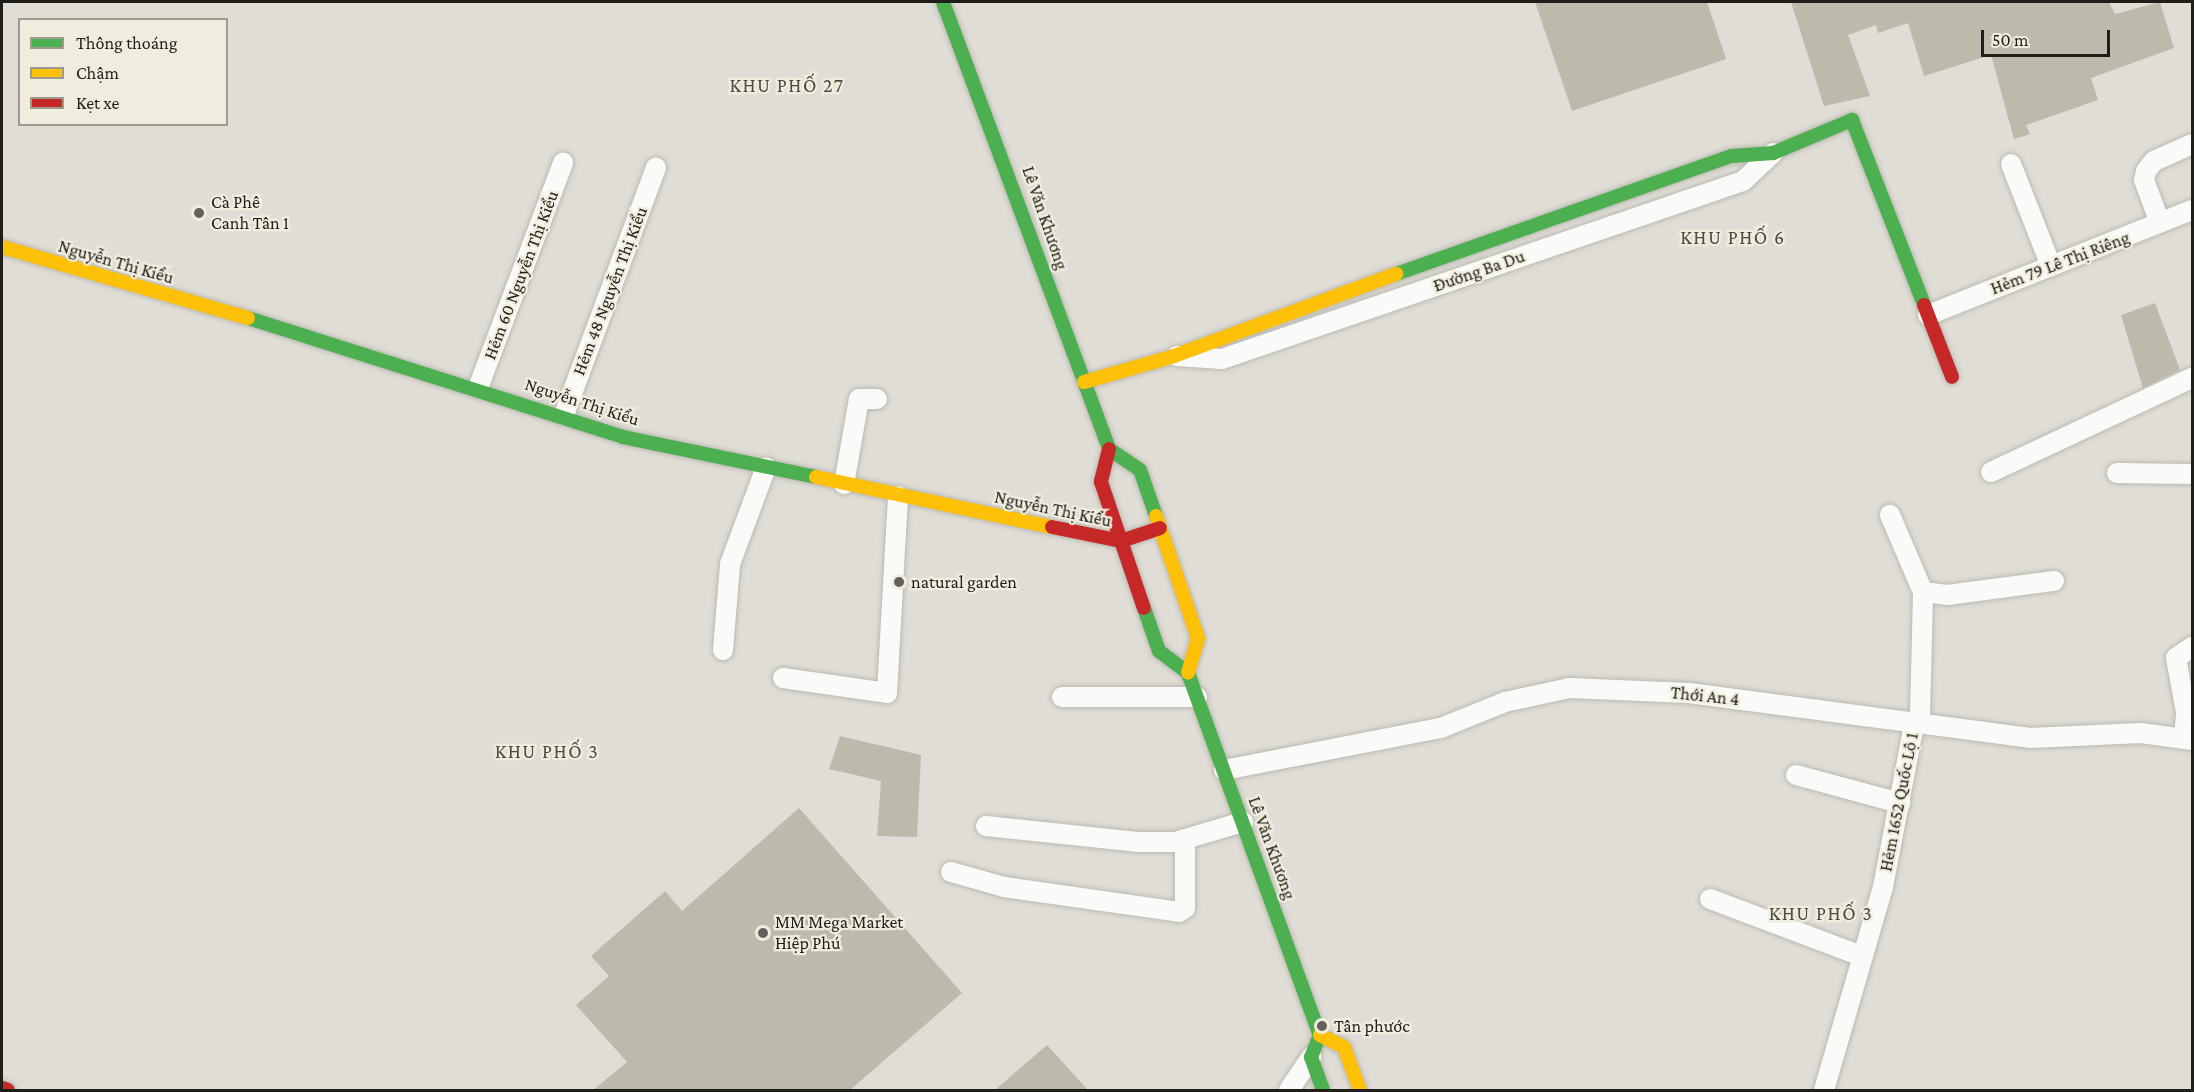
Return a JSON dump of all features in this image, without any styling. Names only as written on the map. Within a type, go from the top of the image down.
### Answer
[{"type":"street","name":"Lê Văn Khương","points":[[943,2],[990,115],[1109,448]]},
{"type":"street","name":"Đường Ba Du","points":[[1084,382],[1174,356],[1732,156],[1773,153],[1852,120],[1928,315]]},
{"type":"street","points":[[2160,223],[2146,171],[2154,160],[2193,144]]},
{"type":"street","name":"Đường Ba Du","points":[[1174,356],[1222,359],[1743,182],[1773,153]]},
{"type":"street","name":"Hẻm 60 Nguyễn Thị Kiểu","points":[[478,388],[563,163]]},
{"type":"street","points":[[2011,164],[2051,266]]},
{"type":"street","name":"Hẻm 48 Nguyễn Thị Kiểu","points":[[564,415],[656,168]]},
{"type":"street","name":"Hẻm 79 Lê Thị Riêng","points":[[1928,315],[2193,210]]},
{"type":"street","points":[[1512,234],[1527,255]]},
{"type":"street","name":"Nguyễn Thị Kiểu","points":[[2,247],[478,388],[564,415],[623,437],[1121,541],[1160,528]]},
{"type":"street","points":[[1928,315],[1952,376]]},
{"type":"street","points":[[1991,472],[2193,378]]},
{"type":"street","points":[[844,484],[859,399],[877,399]]},
{"type":"street","points":[[1109,448],[1140,470],[1160,528],[1198,638],[1188,673],[1159,651],[1101,482],[1109,448]]},
{"type":"street","points":[[723,650],[730,564],[766,467]]},
{"type":"street","points":[[2117,473],[2193,474]]},
{"type":"street","points":[[783,678],[886,693],[898,495]]},
{"type":"street","name":"Hẻm 1652 Quốc Lộ 1","points":[[1824,1090],[1862,956],[1900,803],[1914,725],[1920,716],[1925,672],[1923,592],[1890,515]]},
{"type":"street","points":[[1923,592],[1947,595],[2055,581]]},
{"type":"street","points":[[2188,739],[2186,712],[2176,657],[2193,647]]},
{"type":"street","name":"Lê Văn Khương","points":[[1188,673],[1320,1035]]},
{"type":"street","name":"Thới An 4","points":[[1224,770],[1441,728],[1505,702],[1569,688],[1689,693],[1914,725],[2030,738],[2141,732],[2188,739]]},
{"type":"street","points":[[1062,697],[1197,697]]},
{"type":"street","points":[[1796,775],[1900,803]]},
{"type":"street","points":[[986,826],[1137,842],[1185,839],[1243,822]]},
{"type":"street","points":[[951,872],[1004,887],[1179,912],[1185,908],[1185,839]]},
{"type":"street","points":[[1710,899],[1862,956]]},
{"type":"street","points":[[1289,1090],[1311,1057],[1320,1035],[1344,1047],[1360,1090]]},
{"type":"street","points":[[1311,1057],[1323,1090]]},
{"type":"street","points":[[2,1088],[8,1090]]},
{"type":"building","points":[[1535,2],[1707,2],[1726,59],[1572,111]]},
{"type":"building","points":[[1791,2],[2109,2],[2115,14],[2160,2],[2174,48],[2091,78],[2098,100],[2026,125],[2030,134],[2014,139],[1991,55],[1924,76],[1908,23],[1878,33],[1876,25],[1848,35],[1870,96],[1824,106]]},
{"type":"building","points":[[2155,303],[2180,370],[2143,388],[2121,315]]},
{"type":"building","points":[[840,736],[921,755],[917,837],[877,836],[881,781],[829,769]]},
{"type":"building","name":"MM Mega Market Hiệp Phú","points":[[799,808],[962,993],[850,1090],[593,1090],[627,1062],[576,1005],[609,976],[591,956],[665,891],[682,911]]},
{"type":"building","points":[[1047,1045],[1088,1090],[995,1090]]},
{"type":"traffic: fast","points":[[943,2],[1109,449],[1140,470],[1156,516]]},
{"type":"traffic: fast","points":[[1396,274],[1732,156],[1773,153],[1852,120],[1924,305]]},
{"type":"traffic: fast","points":[[248,318],[623,437],[816,477]]},
{"type":"traffic: fast","points":[[1144,608],[1159,651],[1188,673],[1320,1035],[1311,1057],[1323,1090]]},
{"type":"traffic: slow","points":[[2,247],[248,318]]},
{"type":"traffic: slow","points":[[1084,382],[1174,356],[1396,274]]},
{"type":"traffic: slow","points":[[816,477],[1052,527]]},
{"type":"traffic: slow","points":[[1156,516],[1198,638],[1188,673]]},
{"type":"traffic: slow","points":[[1320,1035],[1344,1047],[1360,1090]]},
{"type":"traffic: jam","points":[[1924,305],[1952,377]]},
{"type":"traffic: jam","points":[[1109,449],[1101,482],[1144,608]]},
{"type":"traffic: jam","points":[[1052,527],[1121,541],[1160,528]]},
{"type":"traffic: jam","points":[[2,1088],[8,1090]]},
{"type":"place","name":"Cà Phê Canh Tân 1","points":[[199,213]]},
{"type":"place","name":"natural garden","points":[[899,582]]},
{"type":"place","name":"MM Mega Market Hiệp Phú","points":[[763,933]]},
{"type":"place","name":"Tân phước","points":[[1322,1026]]},
{"type":"district","name":"KHU PHỐ 27","points":[[787,85]]},
{"type":"district","name":"KHU PHỐ 6","points":[[1733,237]]},
{"type":"district","name":"KHU PHỐ 3","points":[[547,751]]},
{"type":"district","name":"KHU PHỐ 3","points":[[1821,913]]}]
